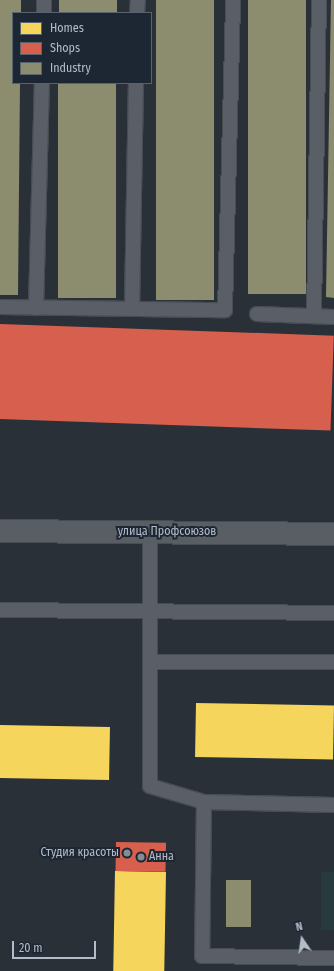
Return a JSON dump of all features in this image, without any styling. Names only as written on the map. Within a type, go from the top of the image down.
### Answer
[{"type":"main road","name":"улица Профсоюзов","points":[[0,531],[334,534]]},
{"type":"lane","points":[[44,0],[44,12]]},
{"type":"lane","points":[[137,12],[138,0]]},
{"type":"lane","points":[[0,308],[225,310],[234,0]]},
{"type":"lane","points":[[314,316],[319,0]]},
{"type":"lane","points":[[36,308],[42,84]]},
{"type":"lane","points":[[132,309],[136,84]]},
{"type":"lane","points":[[257,314],[334,317]]},
{"type":"lane","points":[[150,532],[150,786],[204,802],[334,805]]},
{"type":"lane","points":[[0,610],[334,613]]},
{"type":"lane","points":[[151,662],[334,662]]},
{"type":"lane","points":[[204,802],[202,956],[334,958]]},
{"type":"green space","points":[[321,872],[334,872],[334,930],[321,930]]},
{"type":"building: Homes","points":[[196,703],[334,705],[333,759],[195,757]]},
{"type":"building: Homes","points":[[0,725],[110,727],[109,780],[0,778]]},
{"type":"building: Homes","points":[[115,871],[166,872],[164,971],[113,971]]},
{"type":"building: Shops","points":[[0,324],[334,336],[330,431],[0,419]]},
{"type":"building: Shops","name":"Анна","points":[[116,842],[166,843],[165,872],[115,871]]},
{"type":"building: Industry","points":[[0,0],[21,0],[21,12],[12,12],[12,84],[20,84],[18,295],[0,295]]},
{"type":"building: Industry","points":[[59,0],[117,0],[117,12],[59,12]]},
{"type":"building: Industry","points":[[156,0],[214,0],[214,300],[156,300]]},
{"type":"building: Industry","points":[[248,0],[306,0],[306,294],[248,294]]},
{"type":"building: Industry","points":[[331,0],[334,0],[334,298],[326,297]]},
{"type":"building: Industry","points":[[58,84],[116,84],[116,298],[58,298]]},
{"type":"building: Industry","points":[[226,880],[251,880],[251,927],[226,927]]},
{"type":"place","name":"Студия красоты","points":[[127,853]]},
{"type":"place","name":"Анна","points":[[141,857]]}]
